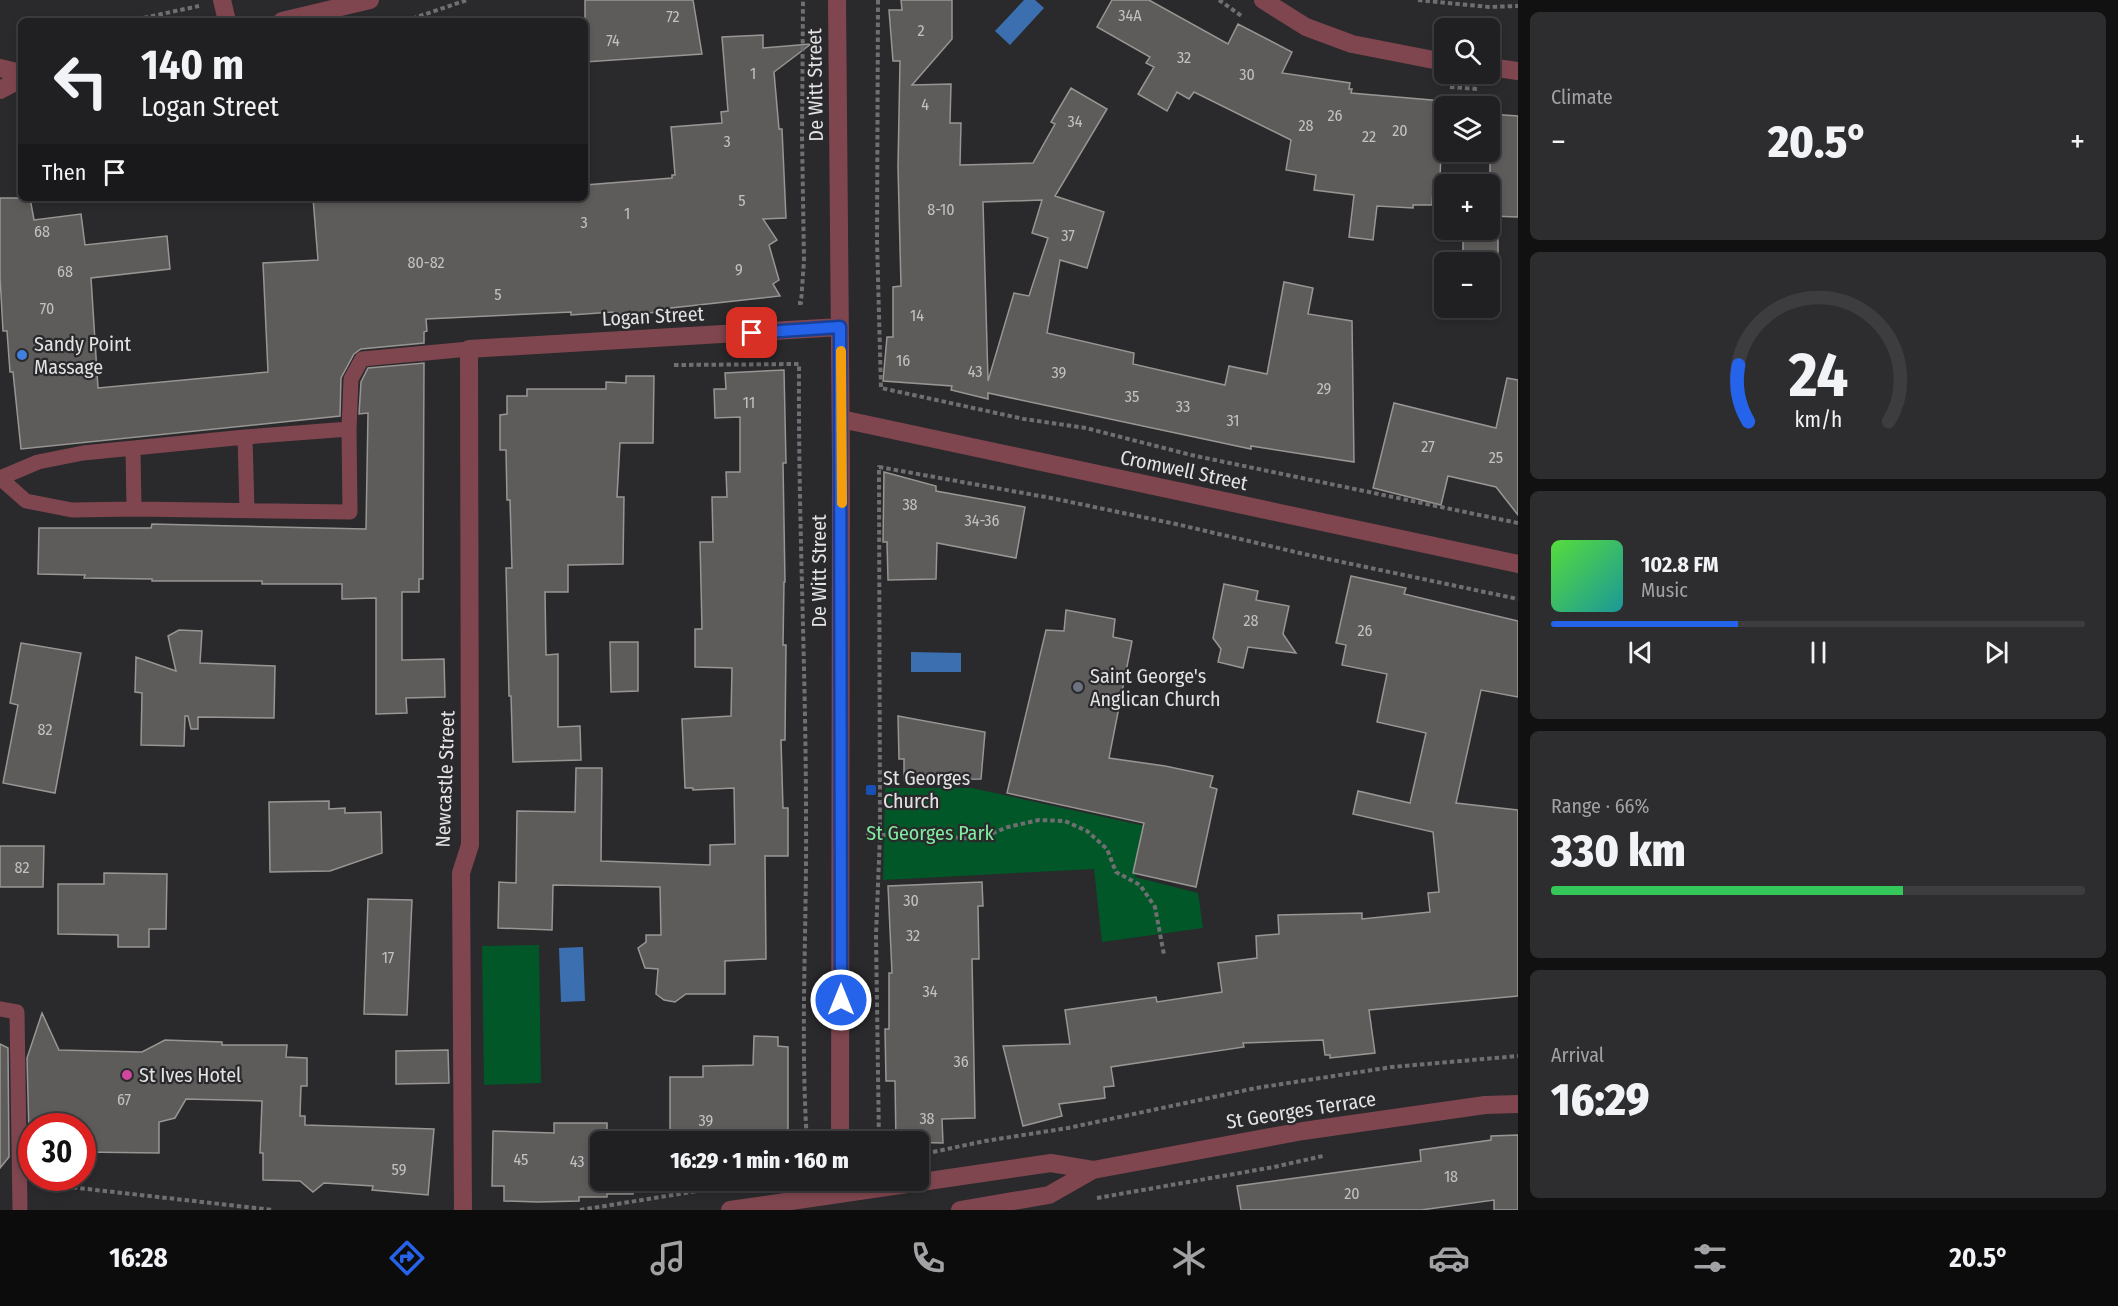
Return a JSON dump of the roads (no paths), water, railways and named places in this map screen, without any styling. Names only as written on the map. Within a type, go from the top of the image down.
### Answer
[{"type":"street","points":[[222,0],[226,18]]},
{"type":"street","points":[[295,18],[370,0]]},
{"type":"street","name":"De Witt Street","points":[[837,0],[841,419],[840,1131]]},
{"type":"street","points":[[1263,0],[1306,27],[1352,44],[1434,60]]},
{"type":"street","points":[[0,68],[18,73]]},
{"type":"street","points":[[1500,68],[1518,71]]},
{"type":"street","points":[[0,75],[18,74]]},
{"type":"street","points":[[0,90],[18,81]]},
{"type":"street","name":"Logan Street","points":[[469,349],[840,327]]},
{"type":"street","name":"Newcastle Street","points":[[463,1210],[460,873],[470,845],[469,349]]},
{"type":"street","name":"Cromwell Street","points":[[841,419],[1518,564]]},
{"type":"street","name":"St Georges Terrace","points":[[960,1210],[1049,1195],[1092,1170],[1303,1131],[1485,1105],[1518,1104]]},
{"type":"street","name":"St Georges Terrace","points":[[929,1177],[1051,1163],[1092,1170]]},
{"type":"street","name":"St Georges Terrace","points":[[730,1210],[821,1191]]},
{"type":"lane","points":[[349,429],[83,453],[38,462],[0,478],[26,501],[72,510],[350,512],[351,379],[362,359],[469,349]]},
{"type":"lane","points":[[245,437],[247,510]]},
{"type":"lane","points":[[133,448],[134,509]]},
{"type":"lane","points":[[0,1009],[17,1012],[20,1210]]},
{"type":"water","points":[[1024,0],[1035,0],[1044,8],[1010,45],[995,31]]},
{"type":"water","points":[[911,652],[961,653],[961,672],[911,672]]},
{"type":"water","points":[[583,947],[585,1001],[561,1002],[559,948]]},
{"type":"place","name":"Sandy Point Massage","points":[[22,355]]},
{"type":"place","name":"Saint George's Anglican Church","points":[[1078,687]]},
{"type":"place","name":"St Georges Church","points":[[871,790]]},
{"type":"place","name":"St Ives Hotel","points":[[127,1075]]},
{"type":"park label","name":"St Georges Park","points":[[930,833]]}]
